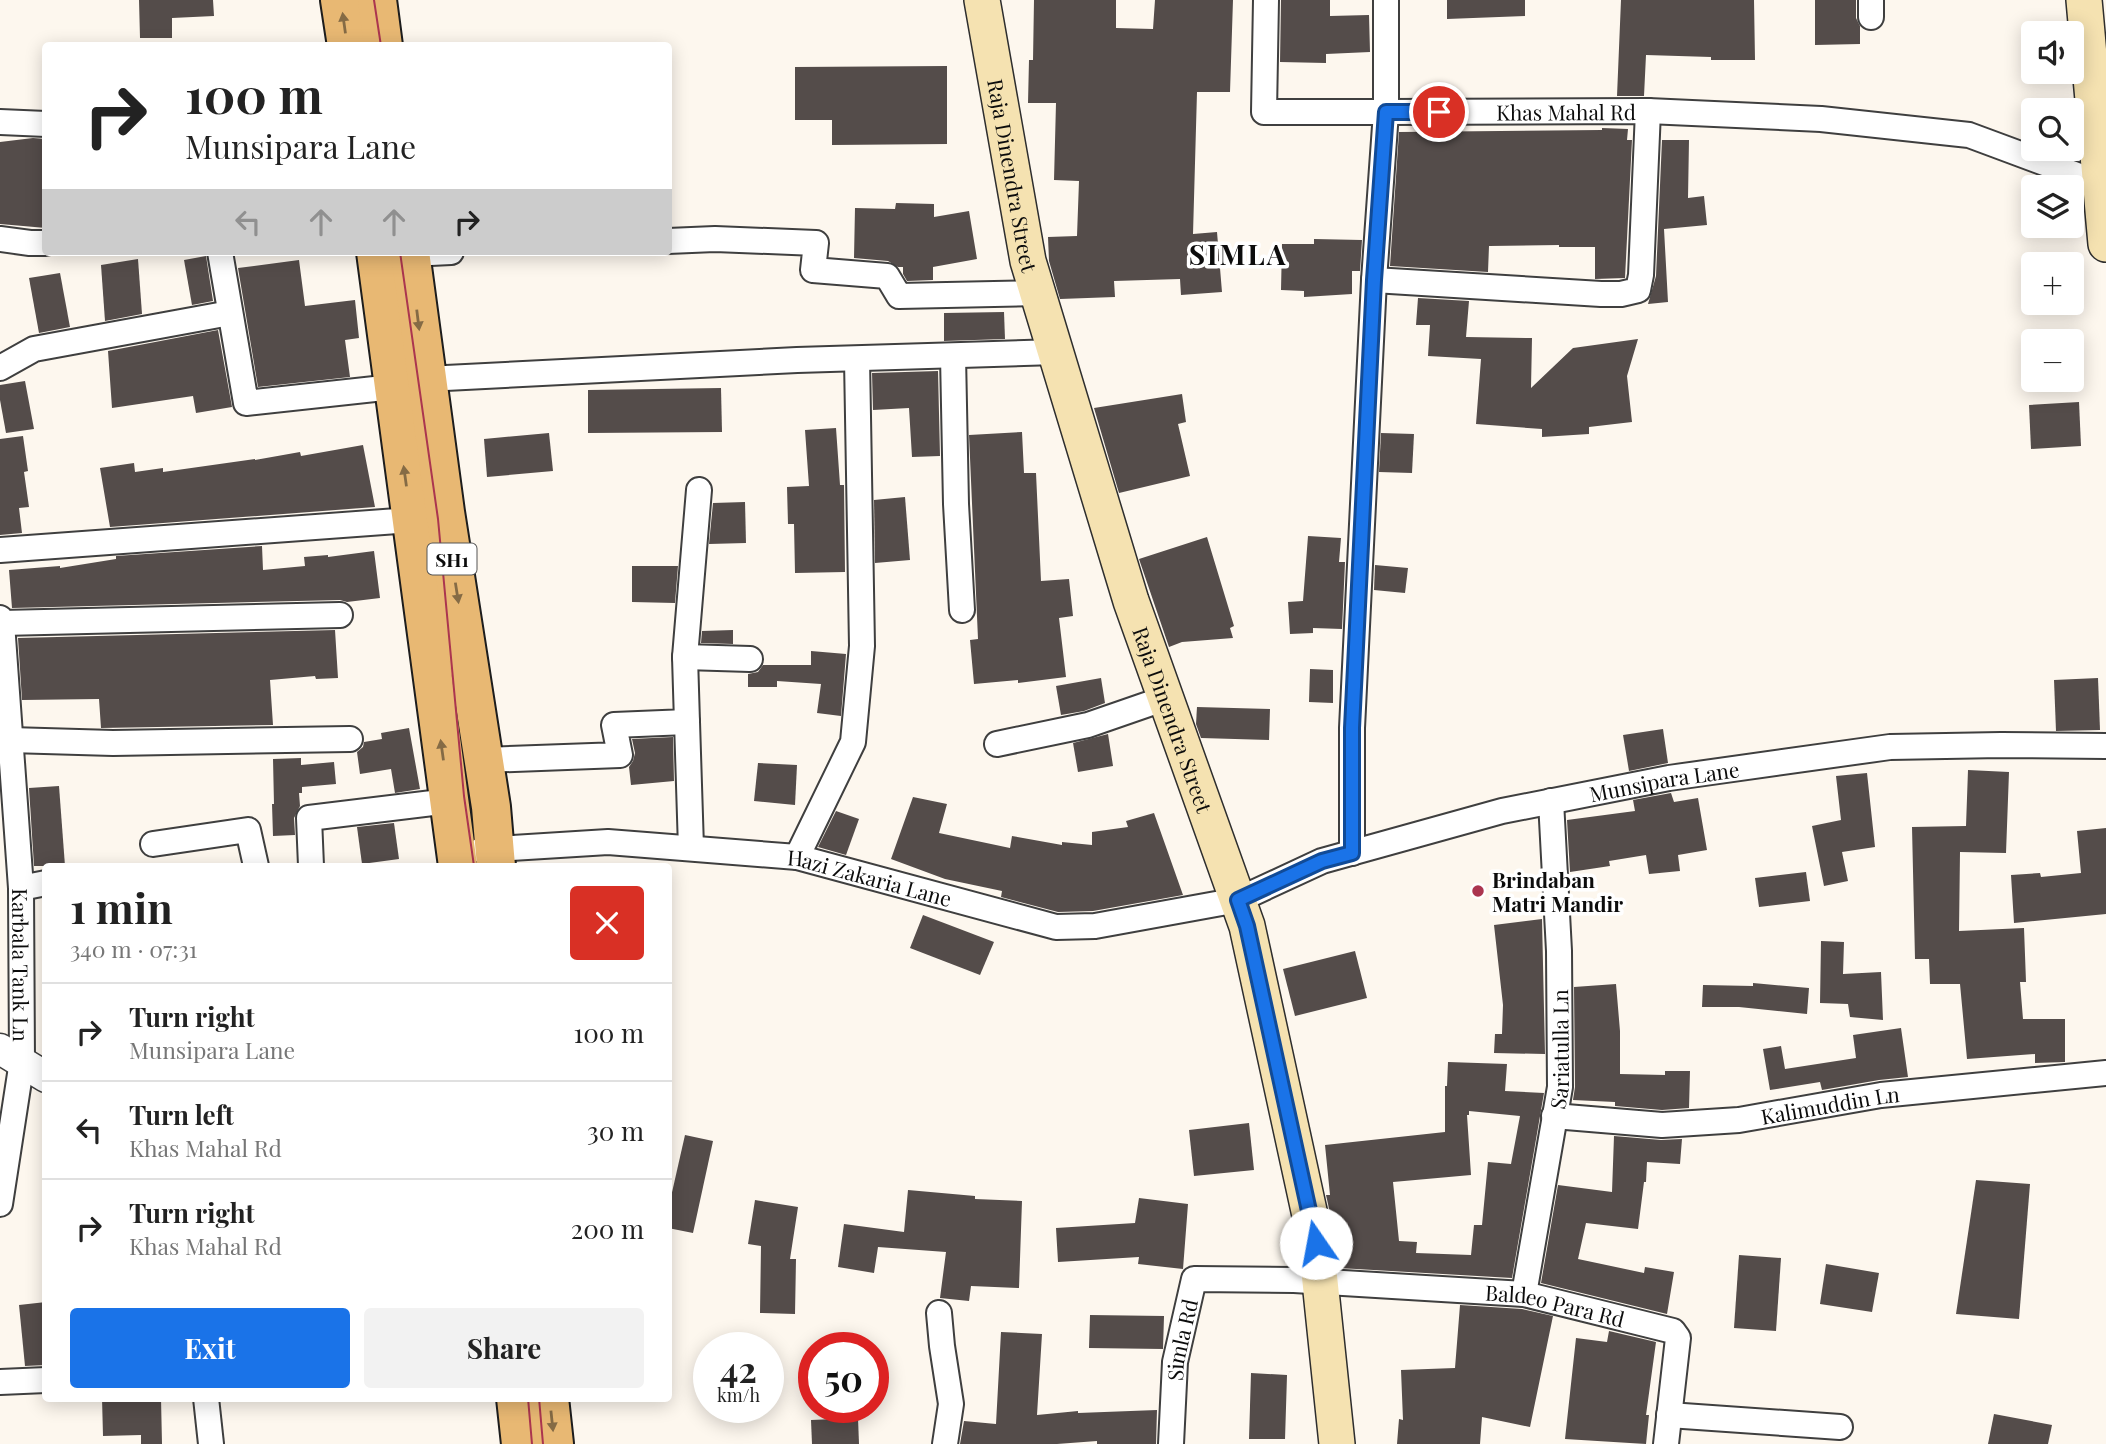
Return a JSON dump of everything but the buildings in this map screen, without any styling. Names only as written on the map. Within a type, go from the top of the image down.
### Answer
[{"type":"main road","points":[[340,0],[346,42]]},
{"type":"main road","points":[[377,0],[382,42]]},
{"type":"main road","name":"Raja Dinendra Street","points":[[982,0],[1028,261],[1131,601],[1247,926],[1316,1243],[1337,1444]]},
{"type":"main road","points":[[2084,0],[2106,244]]},
{"type":"main road","name":"SH1","points":[[399,256],[410,383],[411,520],[457,859]]},
{"type":"main road","name":"SH1","points":[[410,383],[484,760],[495,858]]},
{"type":"main road","points":[[516,1402],[521,1444]]},
{"type":"main road","points":[[550,1402],[554,1444]]},
{"type":"street","name":"Khas Mahal Rd","points":[[1266,0],[1264,112],[1648,111],[1821,119],[1969,135],[2101,184]]},
{"type":"street","points":[[1352,853],[1352,728],[1374,280],[1386,112],[1386,0]]},
{"type":"street","points":[[1374,280],[1621,295],[1638,290],[1642,275],[1648,111]]},
{"type":"street","points":[[0,122],[42,124]]},
{"type":"street","points":[[0,239],[42,243]]},
{"type":"street","points":[[672,241],[715,239],[816,243],[813,270],[887,276],[899,296],[1038,293]]},
{"type":"street","points":[[221,256],[246,403],[410,383],[857,359],[1056,352]]},
{"type":"street","points":[[0,368],[34,349],[230,313]]},
{"type":"street","points":[[953,356],[956,503],[962,610]]},
{"type":"street","points":[[797,857],[853,742],[862,646],[857,359]]},
{"type":"street","points":[[691,848],[685,657],[699,490]]},
{"type":"street","points":[[0,550],[411,520]]},
{"type":"street","points":[[1,621],[340,615]]},
{"type":"street","name":"Karbala Tank Ln","points":[[0,1204],[22,1062],[21,888],[1,621]]},
{"type":"street","points":[[685,657],[750,659]]},
{"type":"street","points":[[997,744],[1088,725],[1166,698]]},
{"type":"street","points":[[484,760],[620,755],[614,725],[687,722]]},
{"type":"street","points":[[10,740],[113,743],[350,738]]},
{"type":"street","name":"Munsipara Lane","points":[[1238,900],[1322,861],[1502,810],[1669,778],[1890,747],[2106,746]]},
{"type":"street","points":[[311,863],[309,818],[449,801]]},
{"type":"street","name":"Sariatulla Ln","points":[[1524,1294],[1560,1087],[1559,951],[1551,801]]},
{"type":"street","points":[[153,844],[248,830],[255,863]]},
{"type":"street","name":"Hazi Zakaria Lane","points":[[457,859],[495,858],[608,842],[797,857],[1056,927],[1095,926],[1238,900]]},
{"type":"street","points":[[21,888],[42,884]]},
{"type":"street","name":"Kalimuddin Ln","points":[[1554,1116],[1662,1125],[1739,1120],[1881,1095],[2106,1073]]},
{"type":"street","name":"Simla Rd","points":[[1171,1444],[1175,1362],[1194,1279],[1294,1280],[1320,1283]]},
{"type":"street","name":"Baldeo Para Rd","points":[[1320,1283],[1524,1294],[1676,1333],[1678,1338],[1666,1444]]},
{"type":"street","points":[[939,1313],[951,1404],[945,1444]]},
{"type":"street","points":[[0,1382],[42,1380]]},
{"type":"street","points":[[206,1402],[211,1444]]},
{"type":"street","points":[[1669,1415],[1840,1427]]},
{"type":"tram line","points":[[374,0],[380,42]]},
{"type":"tram line","points":[[401,256],[438,519],[464,796],[474,863]]},
{"type":"tram line","points":[[528,1402],[532,1444]]},
{"type":"tram line","points":[[539,1402],[543,1444]]},
{"type":"place","name":"Brindaban Matri Mandir","points":[[1478,891]]},
{"type":"district","name":"SIMLA","points":[[1238,253]]},
{"type":"route","points":[[1316,1243],[1247,926],[1238,900],[1322,861],[1352,853],[1352,728],[1374,280],[1386,112],[1439,112]]}]
